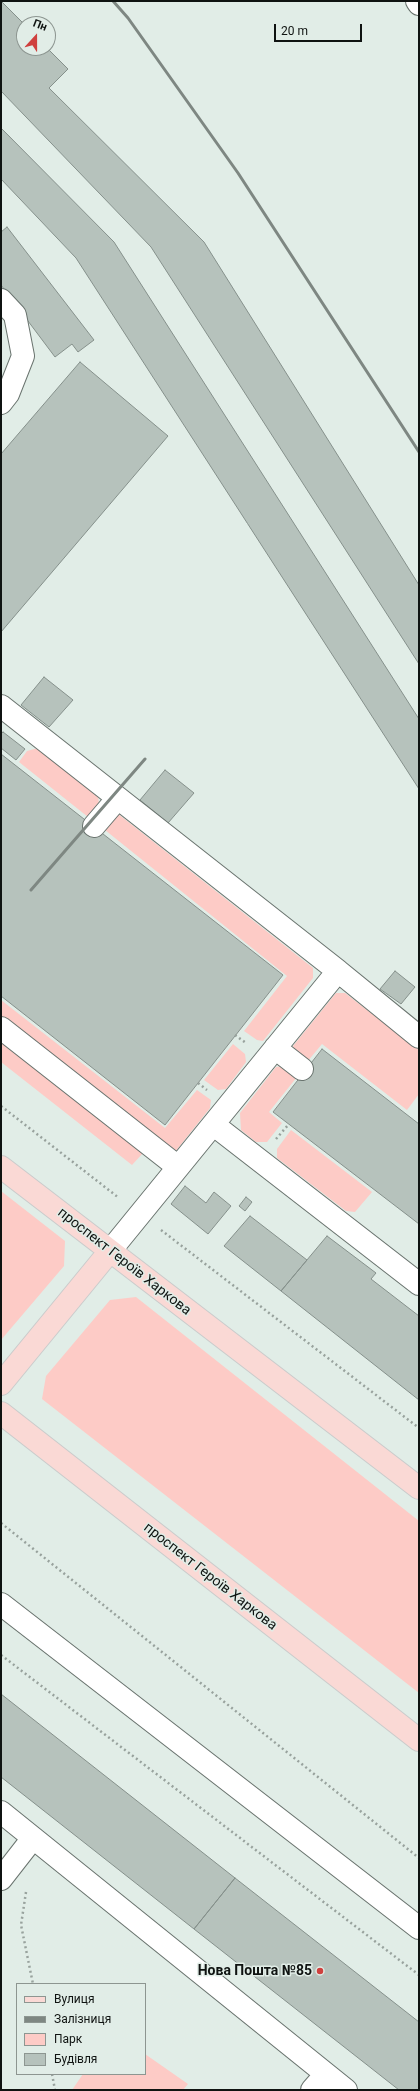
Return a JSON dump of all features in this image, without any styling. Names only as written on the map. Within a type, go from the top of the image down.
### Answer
[{"type":"main road","name":"проспект Героїв Харкова","points":[[1,1167],[419,1488]]},
{"type":"main road","points":[[1,1384],[110,1251]]},
{"type":"main road","name":"проспект Героїв Харкова","points":[[1,1413],[419,1740]]},
{"type":"street","points":[[1,300],[14,315],[23,356],[8,394],[1,403]]},
{"type":"street","points":[[1,706],[338,971],[419,1037]]},
{"type":"street","points":[[94,826],[118,798]]},
{"type":"street","points":[[110,1251],[338,971]]},
{"type":"street","points":[[1,1028],[178,1167]]},
{"type":"street","points":[[275,1048],[302,1069]]},
{"type":"street","points":[[214,1125],[419,1284]]},
{"type":"street","points":[[1,1604],[419,1928]]},
{"type":"street","points":[[1,1812],[319,2082],[346,2090]]},
{"type":"street","points":[[1,1879],[33,1838]]},
{"type":"path","points":[[1,1106],[419,1428]]},
{"type":"path","points":[[1,1523],[419,1858]]},
{"type":"path","points":[[1,1656],[419,1976]]},
{"type":"path","points":[[26,1889],[21,1925],[33,1983]]},
{"type":"path","points":[[52,2075],[55,2090]]},
{"type":"green space","points":[[38,748],[98,796],[99,804],[88,817],[19,762],[27,751]]},
{"type":"green space","points":[[117,813],[313,968],[313,978],[263,1041],[257,1040],[244,1031],[287,976],[100,826]]},
{"type":"green space","points":[[336,993],[345,993],[419,1050],[419,1094],[407,1110],[322,1044],[307,1062],[294,1051],[293,1046]]},
{"type":"green space","points":[[1,1000],[165,1128],[197,1090],[211,1100],[210,1108],[175,1152],[1,1023]]},
{"type":"green space","points":[[1,1035],[144,1152],[132,1165],[1,1062]]},
{"type":"green space","points":[[233,1044],[245,1054],[246,1062],[226,1089],[218,1090],[204,1080]]},
{"type":"green space","points":[[283,1066],[297,1077],[269,1112],[282,1123],[267,1142],[256,1142],[241,1130],[240,1113],[276,1067]]},
{"type":"green space","points":[[291,1130],[372,1192],[355,1212],[346,1211],[277,1158],[277,1149]]},
{"type":"green space","points":[[1,1191],[65,1241],[64,1266],[1,1340]]},
{"type":"green space","points":[[136,1297],[419,1521],[419,1693],[42,1399],[46,1376],[110,1300]]},
{"type":"green space","points":[[146,2055],[188,2084],[183,2090],[72,2090],[82,2075],[146,2075]]},
{"type":"building","points":[[1,1],[16,16],[16,56],[55,56],[68,69],[49,88],[204,242],[419,585],[419,664],[151,247],[1,91]]},
{"type":"building","points":[[1,128],[114,242],[419,719],[419,789],[76,258],[1,179]]},
{"type":"building","points":[[7,227],[94,340],[78,352],[72,344],[55,357],[1,285],[1,232]]},
{"type":"building","points":[[80,362],[168,436],[1,632],[1,454]]},
{"type":"building","points":[[44,677],[73,700],[49,727],[21,705]]},
{"type":"building","points":[[3,732],[25,749],[16,760],[1,748],[1,734]]},
{"type":"building","points":[[1,754],[283,975],[165,1125],[1,996]]},
{"type":"building","points":[[165,770],[194,793],[168,823],[140,800]]},
{"type":"building","points":[[395,971],[415,987],[401,1004],[380,989]]},
{"type":"building","points":[[322,1049],[419,1124],[419,1224],[273,1112]]},
{"type":"building","points":[[185,1186],[206,1203],[214,1192],[231,1206],[208,1234],[171,1204]]},
{"type":"building","points":[[246,1197],[252,1202],[245,1211],[239,1206]]},
{"type":"building","points":[[250,1216],[307,1260],[281,1291],[224,1246]]},
{"type":"building","points":[[327,1236],[376,1273],[371,1279],[419,1316],[419,1400],[281,1291]]},
{"type":"building","points":[[1,1694],[235,1878],[194,1929],[1,1777]]},
{"type":"building","points":[[235,1878],[419,2022],[419,2090],[399,2090],[194,1929]]},
{"type":"railway","points":[[113,1],[128,18],[238,173],[419,452]]},
{"type":"railway","points":[[31,890],[145,759]]},
{"type":"place","name":"Нова Пошта №85","points":[[320,1971]]}]
